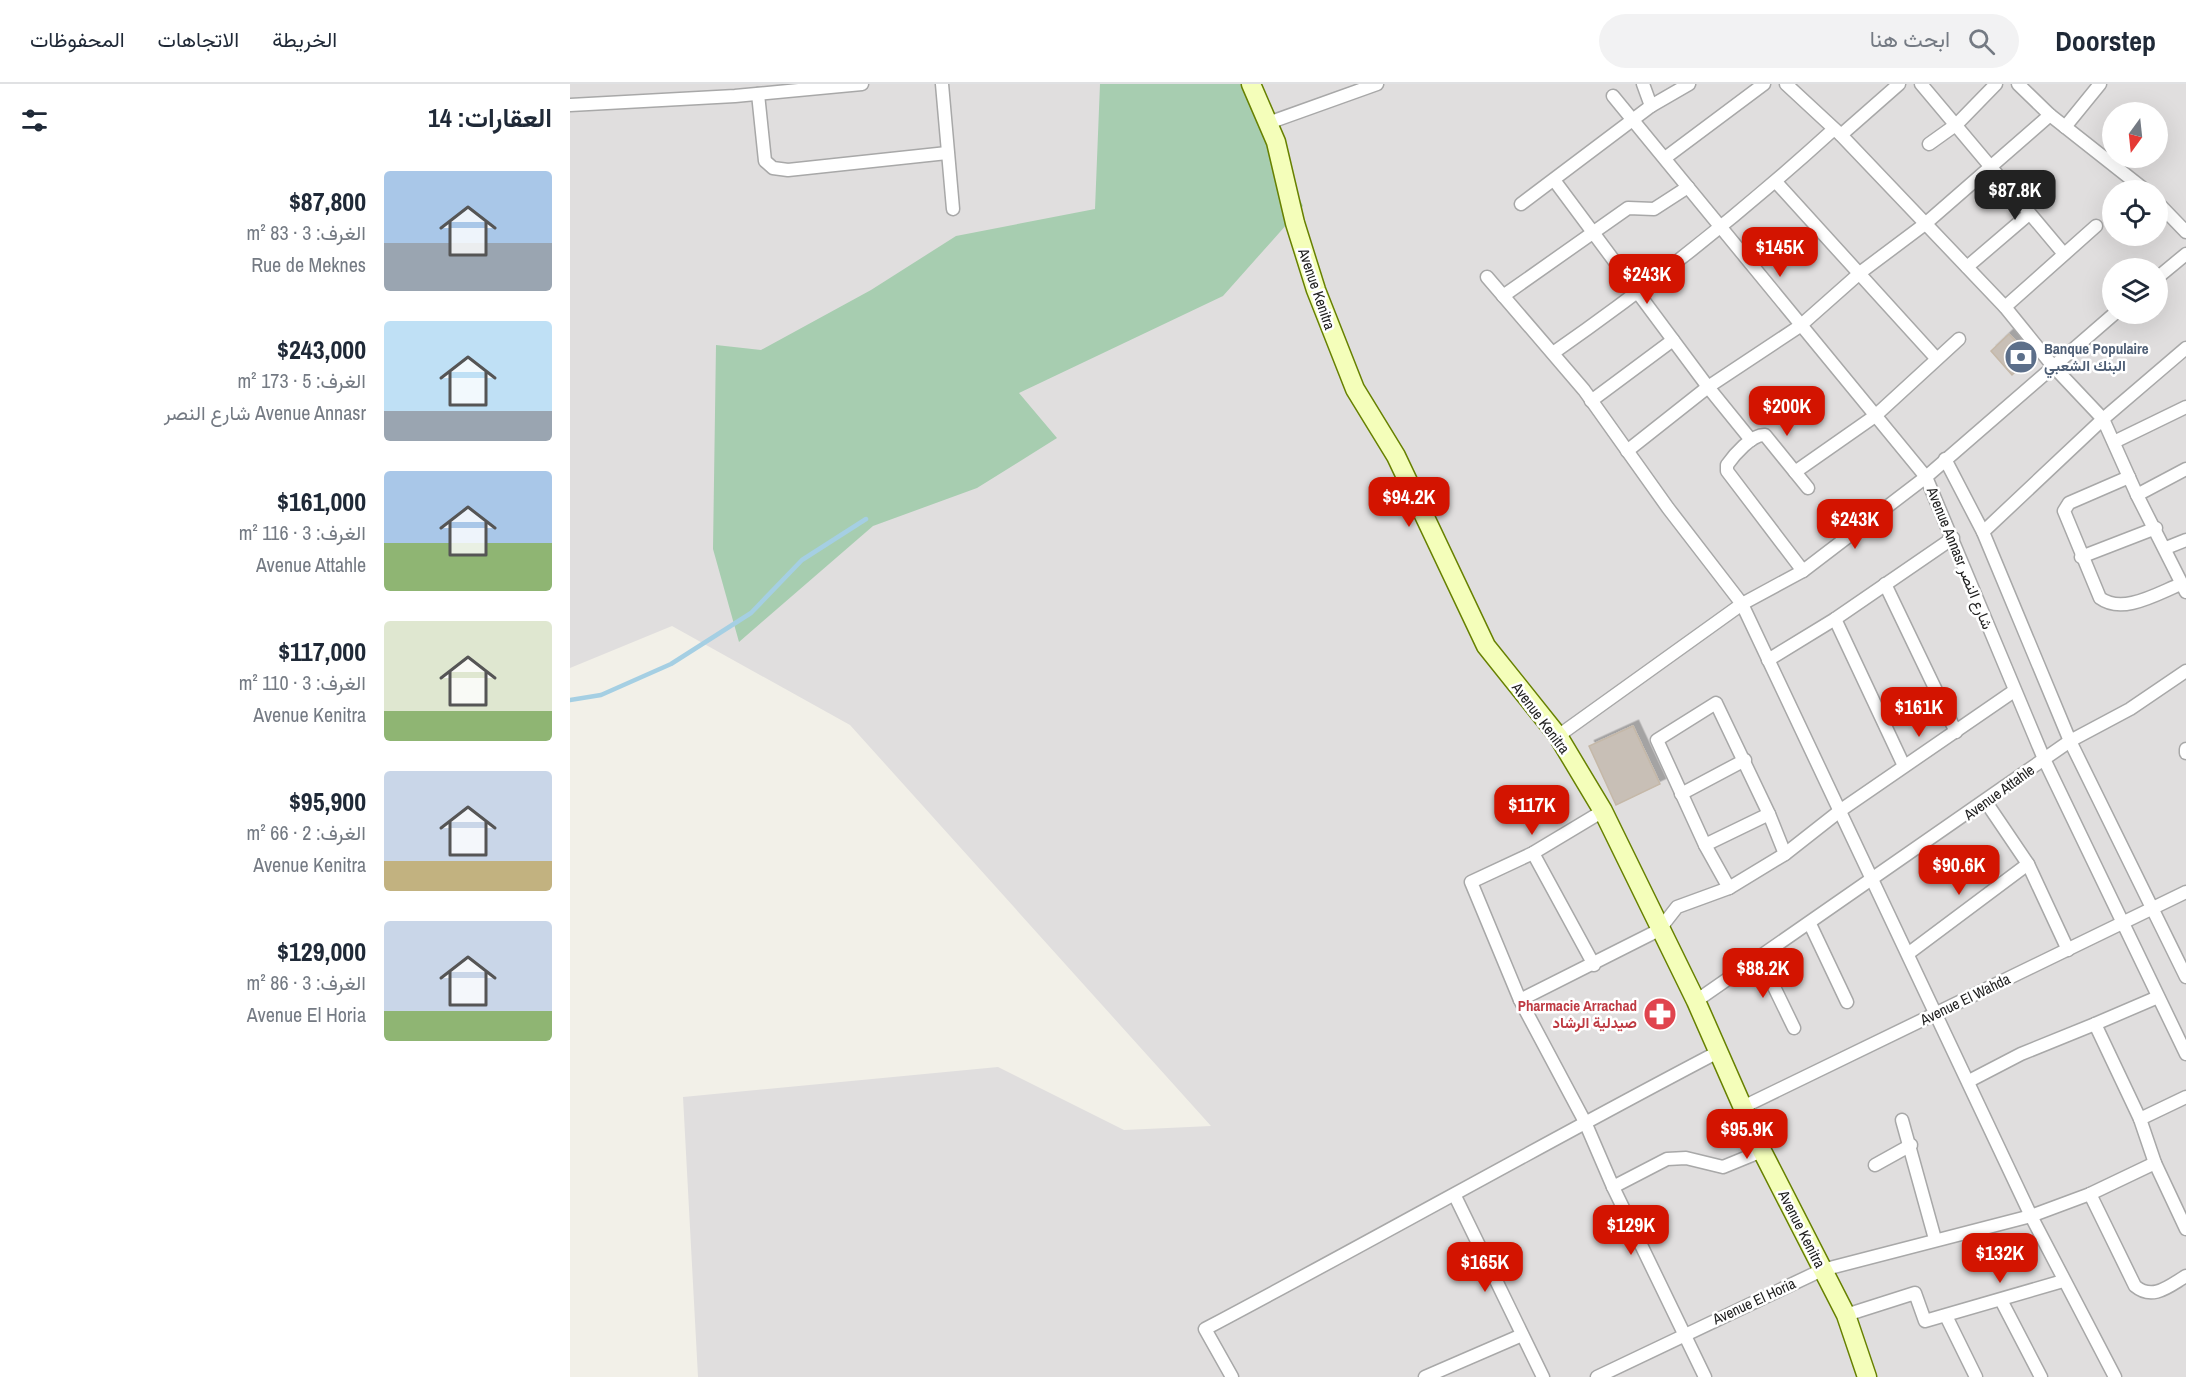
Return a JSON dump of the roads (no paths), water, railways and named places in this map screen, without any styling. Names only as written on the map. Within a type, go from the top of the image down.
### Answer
[{"type":"street","points":[[570,105],[735,90],[758,94],[862,84]]},
{"type":"street","points":[[942,84],[953,209]]},
{"type":"street","name":"Avenue Kenitra","points":[[1251,84],[1268,123],[1316,290],[1355,389],[1396,456],[1486,646],[1558,736],[1603,812],[1659,930],[1696,1001],[1762,1151],[1846,1315],[1867,1377]]},
{"type":"street","points":[[1268,123],[1377,84]]},
{"type":"street","points":[[1643,84],[1651,106]]},
{"type":"street","points":[[1521,204],[1651,106],[1689,84]]},
{"type":"street","points":[[1665,159],[1764,84]]},
{"type":"street","points":[[1786,84],[1838,132],[2005,307],[2052,365],[2103,419],[2114,442],[2137,495],[2156,528],[2184,588],[2123,605],[2107,603],[2100,598],[2064,516],[2065,508],[2069,503],[2129,477]]},
{"type":"street","points":[[1553,353],[1639,293],[1899,84]]},
{"type":"street","points":[[1921,84],[1957,124],[1989,168],[2064,254]]},
{"type":"street","points":[[1929,144],[1957,124],[1996,84]]},
{"type":"street","points":[[2018,84],[2050,115],[2132,180]]},
{"type":"street","points":[[2065,127],[2100,84]]},
{"type":"street","points":[[758,94],[765,161],[773,168],[789,170],[947,153]]},
{"type":"street","name":"Avenue Annasr شارع النصر","points":[[1613,96],[1926,477],[2044,759],[2186,1054]]},
{"type":"street","points":[[1627,451],[1708,387],[1800,326],[1861,273],[1925,224],[2050,115]]},
{"type":"street","points":[[1554,180],[1708,387],[1751,440]]},
{"type":"street","points":[[1776,182],[1936,358]]},
{"type":"street","points":[[1503,296],[1628,208],[1654,210],[1688,187]]},
{"type":"street","points":[[2168,213],[2186,232]]},
{"type":"street","points":[[1966,267],[2029,214]]},
{"type":"street","points":[[2005,307],[2096,226]]},
{"type":"street","points":[[2168,269],[2186,254]]},
{"type":"street","points":[[1487,277],[1592,401],[1742,604],[1909,953],[2031,1216],[2115,1377]]},
{"type":"street","points":[[1558,736],[1742,604],[1803,571],[1926,477],[2102,324]]},
{"type":"street","points":[[1795,472],[1875,416],[1959,339]]},
{"type":"street","points":[[1592,401],[1673,340]]},
{"type":"street","points":[[1983,532],[2103,419],[2186,348]]},
{"type":"street","points":[[2114,442],[2186,407]]},
{"type":"street","points":[[1803,571],[1727,471],[1730,461],[1751,440],[1760,435],[1767,436],[1808,488]]},
{"type":"street","name":"Avenue Annasr شارع النصر","points":[[1945,459],[1983,532],[2070,741],[2107,813],[2151,910],[2186,977]]},
{"type":"street","points":[[2137,495],[2186,469]]},
{"type":"street","points":[[2081,557],[2156,528]]},
{"type":"street","points":[[1768,660],[1835,619],[1953,538]]},
{"type":"street","points":[[2166,548],[2186,540]]},
{"type":"street","points":[[1885,584],[1956,732]]},
{"type":"street","points":[[1835,619],[1904,766]]},
{"type":"street","name":"Avenue Attahle","points":[[1696,1001],[1986,802],[2070,741],[2130,709],[2186,672]]},
{"type":"street","points":[[1520,1000],[1594,965],[1659,930],[1677,907],[1730,888],[1785,854],[1840,810],[2014,691]]},
{"type":"street","points":[[1730,888],[1705,845],[1658,740],[1716,703],[1745,760],[1785,854]]},
{"type":"street","points":[[1681,794],[1745,760]]},
{"type":"street","points":[[1986,802],[2028,864],[2068,950]]},
{"type":"street","points":[[1603,812],[1533,853],[1471,882],[1520,1000],[1585,1122],[1613,1187],[1686,1333],[1705,1377]]},
{"type":"street","points":[[1705,845],[1769,814]]},
{"type":"street","points":[[1533,853],[1594,965]]},
{"type":"street","points":[[1909,953],[2028,864]]},
{"type":"street","name":"Avenue El Wahda","points":[[1743,1107],[2186,892]]},
{"type":"street","points":[[1810,924],[1847,1002]]},
{"type":"street","points":[[1760,958],[1794,1028]]},
{"type":"street","points":[[1969,1081],[2021,1054],[2158,997]]},
{"type":"street","points":[[2095,1024],[2140,1119],[2155,1163],[2186,1229]]},
{"type":"street","points":[[1232,1377],[1205,1329],[1718,1052]]},
{"type":"street","points":[[2140,1119],[2186,1097]]},
{"type":"street","points":[[1902,1120],[1911,1145],[1935,1239]]},
{"type":"street","points":[[1875,1165],[1911,1145]]},
{"type":"street","points":[[1613,1187],[1667,1159],[1686,1158],[1723,1167],[1762,1151]]},
{"type":"street","name":"Avenue El Horia","points":[[1597,1377],[1822,1270],[2031,1216],[2090,1194],[2155,1163]]},
{"type":"street","points":[[2090,1194],[2134,1286],[2141,1291],[2155,1293],[2186,1276]]},
{"type":"street","points":[[1455,1196],[1543,1377]]},
{"type":"street","points":[[1846,1315],[1915,1293],[1925,1321],[2063,1281]]},
{"type":"street","points":[[2001,1300],[2041,1377]]},
{"type":"street","points":[[1946,1316],[1976,1377]]},
{"type":"street","points":[[1425,1377],[1522,1335]]},
{"type":"waterway","points":[[570,700],[601,695],[671,664],[751,613],[802,560],[866,519]]},
{"type":"place","name":"Banque Populaire البنك الشعبي","points":[[2021,357]]},
{"type":"place","name":"Pharmacie Arrachad صيدلية الرشاد","points":[[1660,1014]]}]
